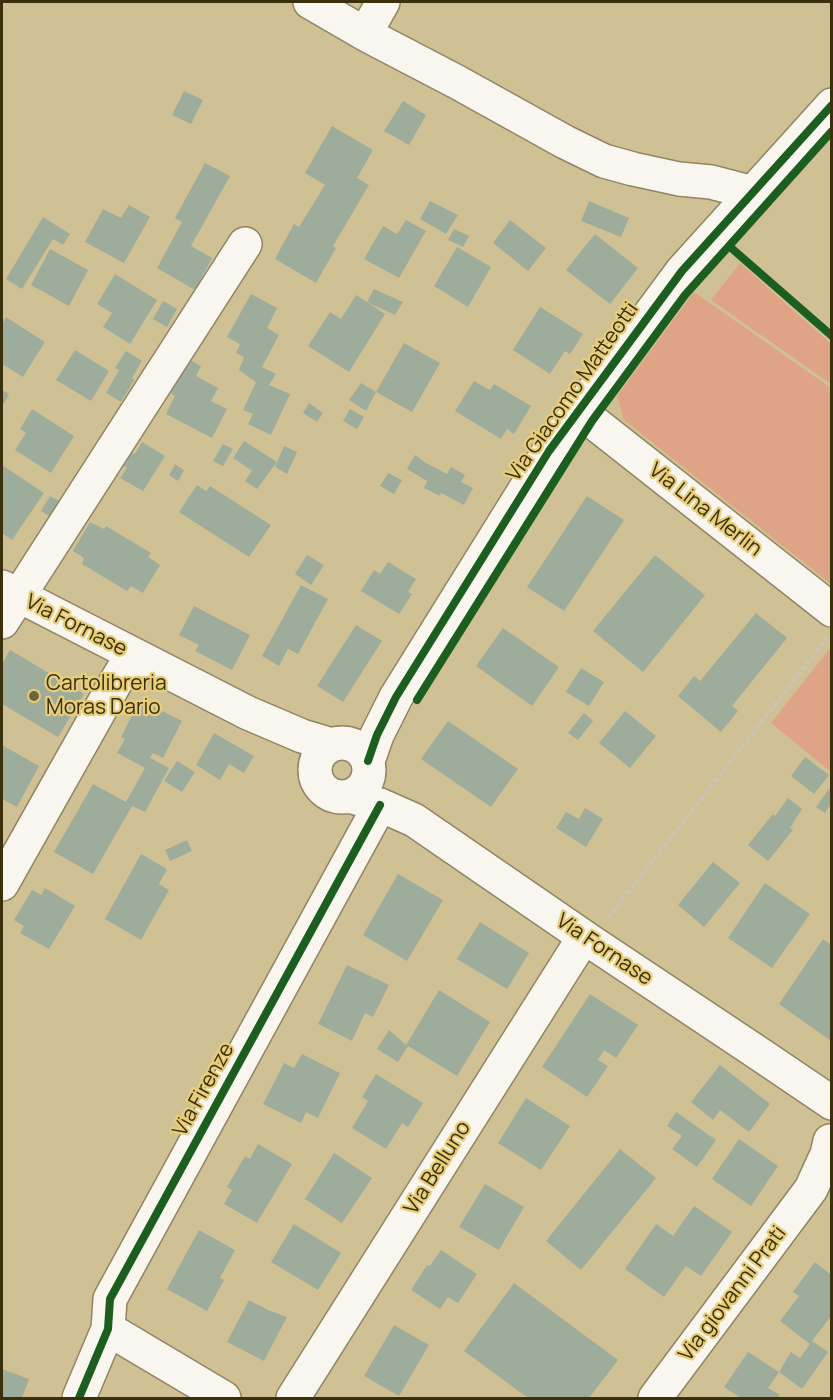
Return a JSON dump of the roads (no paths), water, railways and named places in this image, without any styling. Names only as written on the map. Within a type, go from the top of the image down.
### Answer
[{"type":"street","points":[[310,2],[365,34],[604,161],[679,180],[711,182],[753,193]]},
{"type":"street","points":[[365,34],[383,2]]},
{"type":"street","name":"Via Giacomo Matteotti","points":[[368,765],[377,735],[396,697],[549,451],[682,271],[831,105]]},
{"type":"street","points":[[7,602],[245,244]]},
{"type":"street","name":"Via Lina Merlin","points":[[577,412],[592,421],[831,609]]},
{"type":"street","name":"Via Fornase","points":[[7,602],[132,655],[248,713],[302,735],[356,747],[363,753],[379,784],[414,820]]},
{"type":"street","points":[[2,884],[132,655]]},
{"type":"street","name":"Via Giacomo Matteotti","points":[[337,744],[358,734],[396,697]]},
{"type":"street","name":"Via Fornase","points":[[248,713],[303,760],[315,773],[323,789],[339,797],[349,796],[380,805],[414,820],[587,939],[761,1054],[794,1079],[815,1105],[828,1143]]},
{"type":"street","points":[[315,773],[320,755],[325,749],[337,744]]},
{"type":"street","points":[[349,796],[357,793],[364,786],[368,778],[368,765]]},
{"type":"street","name":"Via Firenze","points":[[79,1398],[108,1329],[110,1299],[380,805]]},
{"type":"street","name":"Via Belluno","points":[[293,1398],[587,939]]},
{"type":"street","name":"Via giovanni Prati","points":[[655,1398],[828,1143]]},
{"type":"street","points":[[108,1329],[225,1398]]},
{"type":"place","name":"Cartolibreria Moras Dario","points":[[34,696]]}]
